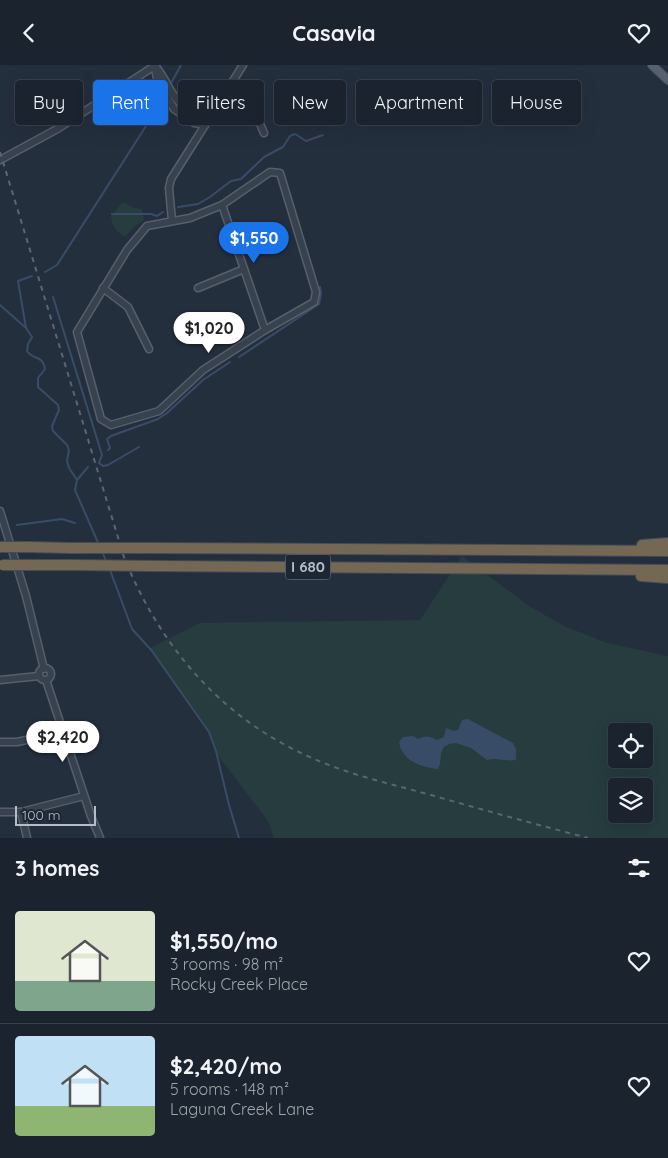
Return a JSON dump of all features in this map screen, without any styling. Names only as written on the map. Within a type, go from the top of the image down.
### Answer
[{"type":"highway","points":[[571,551],[668,543]]},
{"type":"highway","name":"I 680","points":[[0,547],[668,551]]},
{"type":"highway","name":"I 680","points":[[1,565],[668,570]]},
{"type":"highway","points":[[620,570],[641,576],[668,579]]},
{"type":"main road","points":[[652,65],[668,80]]},
{"type":"street","points":[[0,160],[59,128],[155,65],[157,78],[162,80],[173,100],[178,102]]},
{"type":"street","points":[[233,80],[243,65]]},
{"type":"street","points":[[172,221],[169,188],[171,179],[204,125]]},
{"type":"street","points":[[260,125],[264,133]]},
{"type":"street","points":[[270,172],[280,173],[316,292],[314,302],[265,329],[203,370],[159,411],[111,425],[101,419],[77,332],[126,250],[147,226],[172,221],[190,218],[222,205],[270,172]]},
{"type":"street","points":[[222,205],[265,329]]},
{"type":"street","points":[[198,288],[244,269]]},
{"type":"street","points":[[103,288],[128,307],[149,349]]},
{"type":"street","points":[[0,511],[25,594],[44,669],[50,673],[50,677],[46,680]]},
{"type":"street","points":[[39,676],[40,672],[44,669]]},
{"type":"street","points":[[0,680],[39,676],[46,680],[84,796],[100,838]]},
{"type":"street","points":[[0,742],[17,742],[64,732]]},
{"type":"street","points":[[0,812],[21,812],[84,796]]},
{"type":"street","points":[[21,812],[26,838]]},
{"type":"green space","points":[[123,202],[134,208],[142,209],[144,220],[135,226],[125,237],[115,229],[111,216]]},
{"type":"green space","points":[[462,556],[529,606],[564,626],[607,643],[668,656],[668,838],[274,838],[268,821],[217,754],[204,723],[150,648],[200,623],[420,620]]},
{"type":"water","points":[[468,719],[513,743],[516,749],[516,760],[487,760],[471,748],[456,743],[444,747],[438,769],[425,767],[413,762],[401,749],[399,742],[403,737],[413,736],[418,739],[428,736],[437,740],[444,737],[446,728],[454,731],[458,730],[462,720]]},
{"type":"waterway","points":[[170,85],[181,65]]},
{"type":"waterway","points":[[45,272],[57,265],[147,125]]},
{"type":"waterway","points":[[178,207],[198,204],[231,181],[241,179],[264,157],[283,147],[290,136],[295,134],[306,141],[323,135]]},
{"type":"waterway","points":[[112,214],[151,214],[157,216],[163,212]]},
{"type":"waterway","points":[[26,328],[18,281],[32,276]]},
{"type":"waterway","points":[[239,357],[319,304],[320,287]]},
{"type":"waterway","points":[[53,297],[102,455],[99,463],[103,466],[108,465],[139,447]]},
{"type":"waterway","points":[[0,305],[26,328],[32,337],[27,351],[32,356],[40,359],[44,364],[45,369],[38,378],[38,387],[58,405],[59,410],[52,426],[53,431],[67,445],[69,450],[67,461],[77,480],[75,490],[99,545]]},
{"type":"waterway","points":[[108,450],[110,448],[107,439],[111,436],[158,419],[203,380],[230,362]]},
{"type":"waterway","points":[[77,480],[88,467]]},
{"type":"waterway","points":[[17,525],[62,519],[75,523]]},
{"type":"waterway","points":[[102,551],[106,561]]},
{"type":"waterway","points":[[110,570],[132,629],[152,651],[209,732],[216,751],[239,838]]},
{"type":"railway","points":[[0,152],[124,557],[156,621],[198,677],[222,701],[250,723],[280,742],[326,764],[371,779],[588,838]]}]
